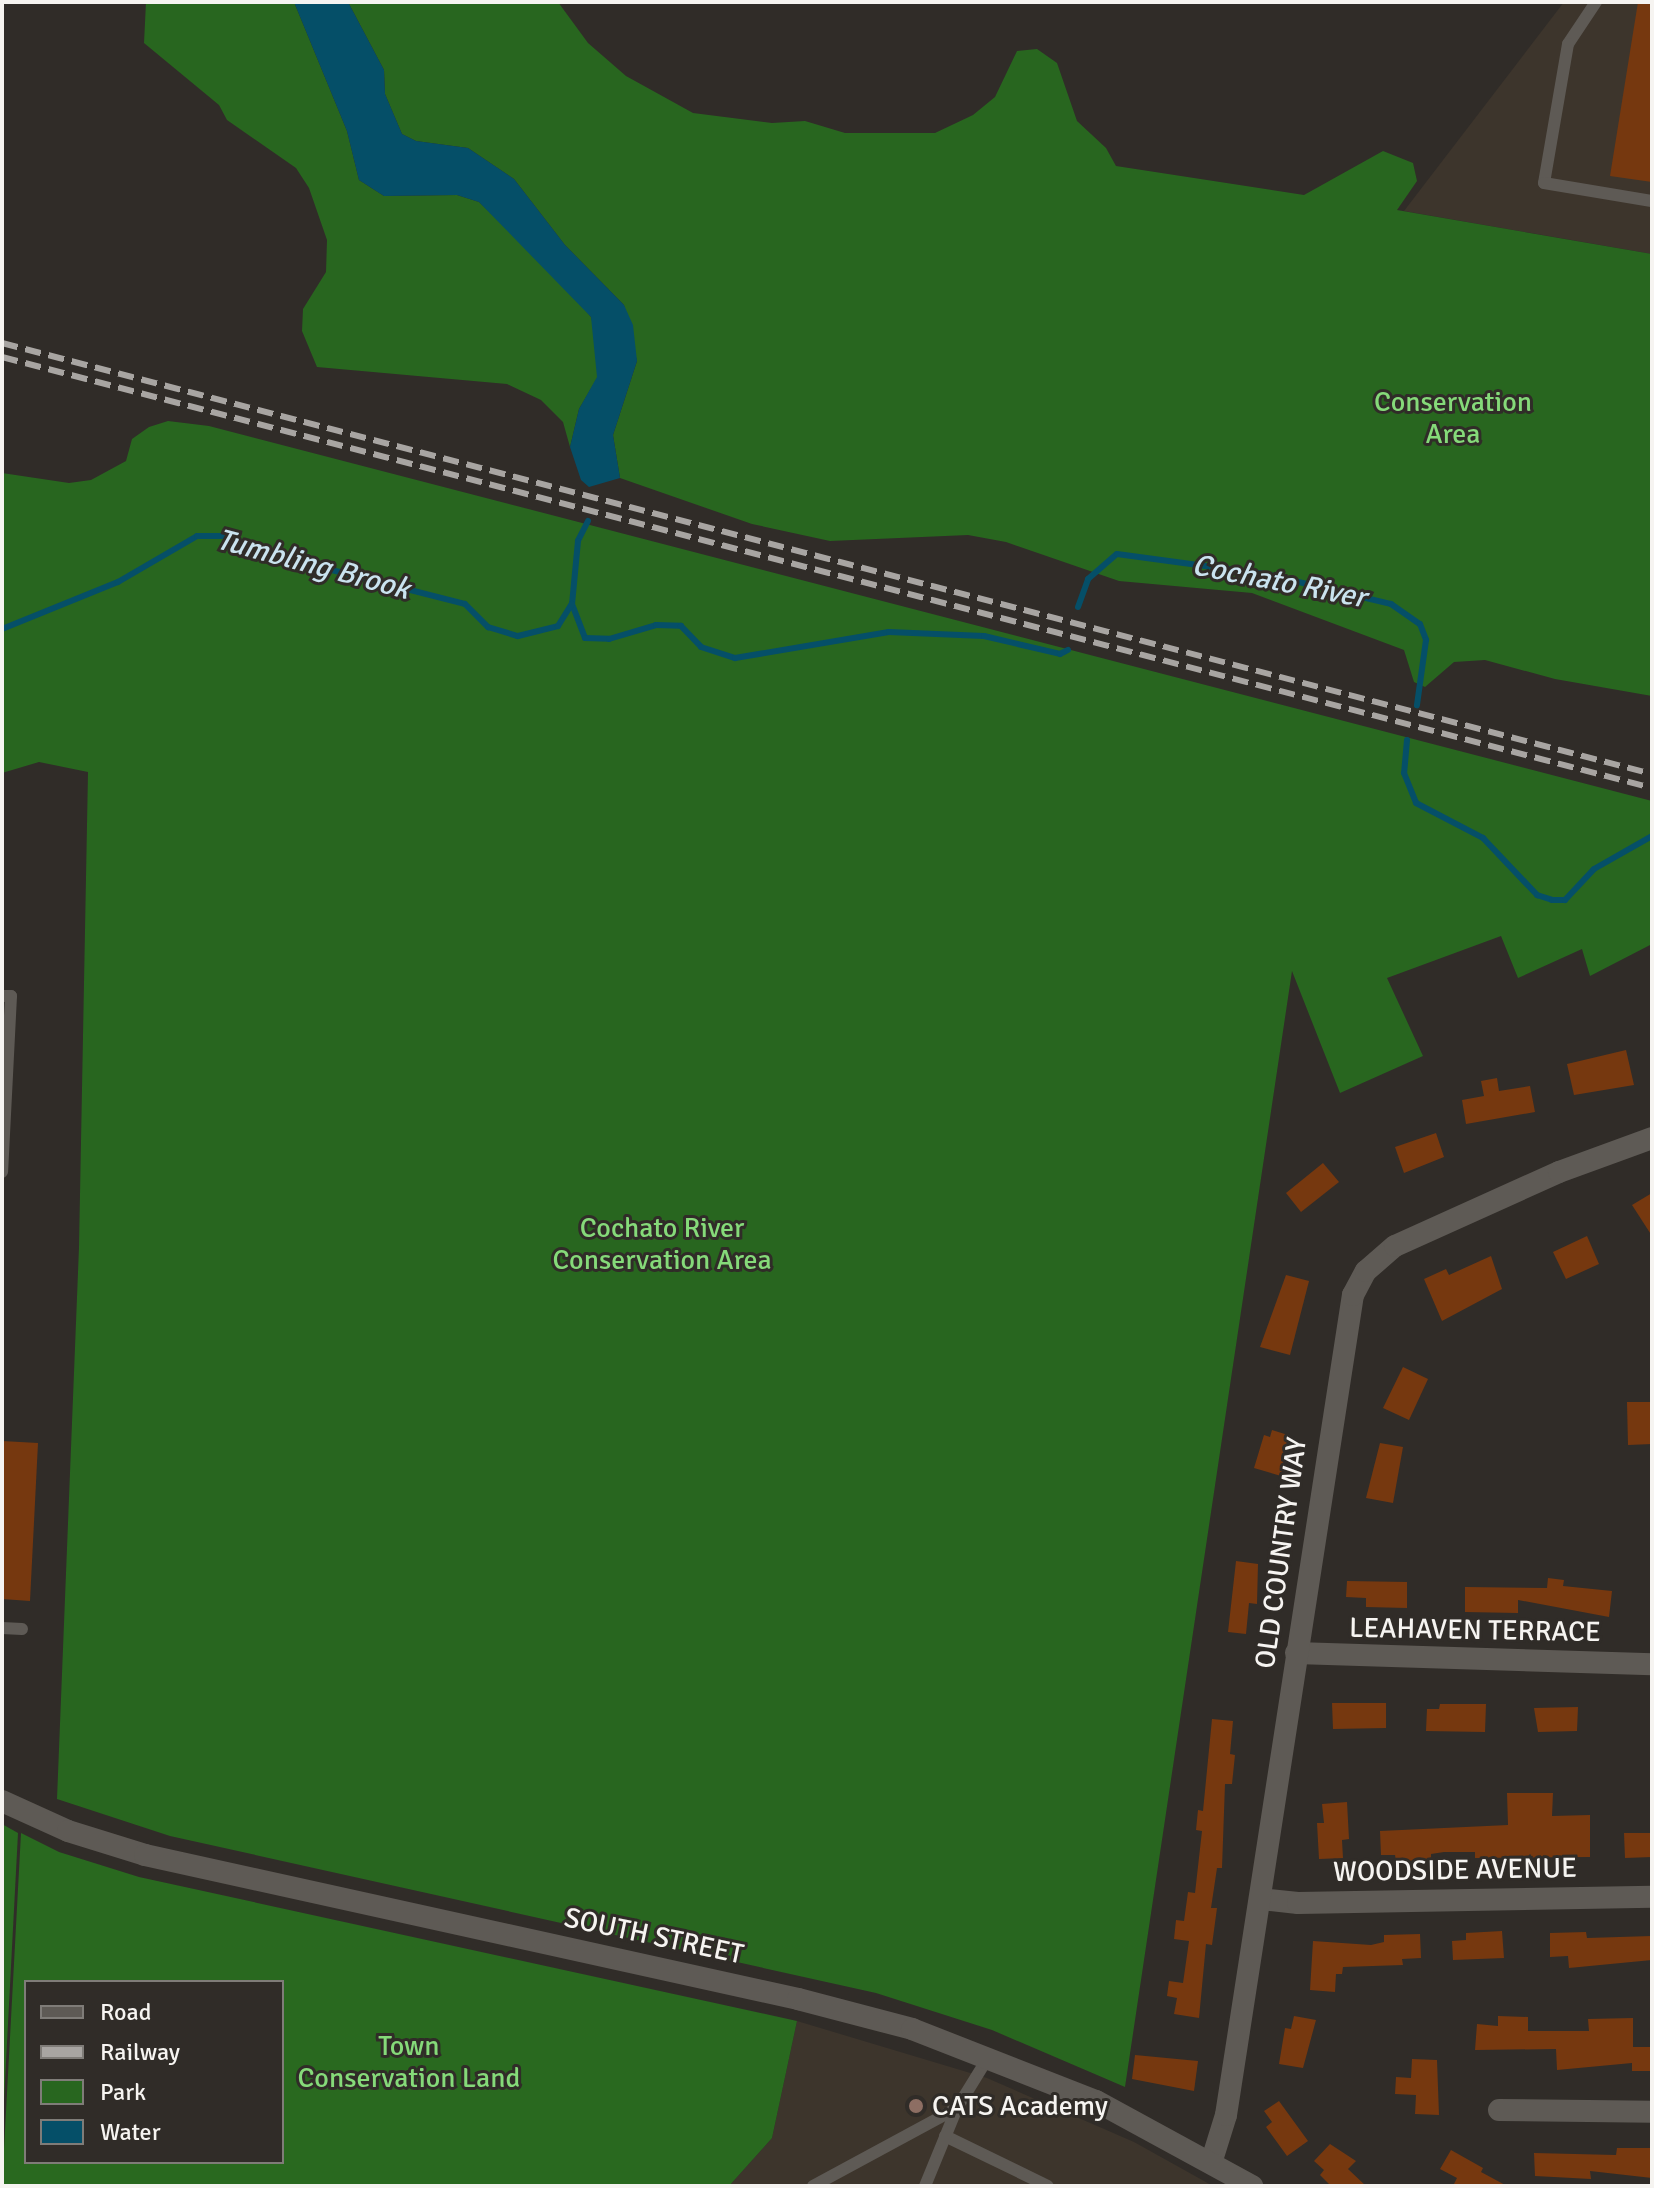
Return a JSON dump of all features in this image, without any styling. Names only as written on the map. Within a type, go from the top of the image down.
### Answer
[{"type":"street","name":"OLD COUNTRY WAY","points":[[1212,2160],[1226,2115],[1345,1324],[1366,1271],[1406,1240],[1559,1172],[1652,1138]]},
{"type":"street","name":"LEAHAVEN TERRACE","points":[[1296,1653],[1652,1664]]},
{"type":"street","name":"SOUTH STREET","points":[[11,1805],[131,1852],[813,2002],[989,2056],[1109,2106],[1212,2160],[1252,2186]]},
{"type":"street","name":"WOODSIDE AVENUE","points":[[1260,1899],[1298,1903],[1652,1897]]},
{"type":"street","points":[[1499,2110],[1652,2112]]},
{"type":"lane","points":[[1596,2],[1568,44],[1544,183],[1652,201]]},
{"type":"lane","points":[[2,996],[11,996],[2,1172]]},
{"type":"lane","points":[[2,1628],[22,1629]]},
{"type":"lane","points":[[925,2186],[957,2108],[989,2056]]},
{"type":"lane","points":[[813,2186],[957,2108]]},
{"type":"lane","points":[[945,2136],[1048,2186]]},
{"type":"shaded area","points":[[1564,2],[1652,2],[1652,254],[1404,211]]},
{"type":"shaded area","name":"CATS Academy","points":[[797,2021],[987,2078],[1134,2142],[1213,2186],[729,2186],[772,2138]]},
{"type":"green space","points":[[146,2],[294,2],[347,131],[359,180],[384,196],[457,195],[479,202],[552,272],[591,317],[598,345],[597,378],[579,409],[570,447],[563,422],[541,400],[507,384],[317,367],[302,331],[303,309],[326,272],[327,240],[309,188],[296,168],[227,120],[219,105],[144,43]]},
{"type":"green space","name":"Conservation Area","points":[[348,2],[558,2],[588,43],[626,76],[693,113],[772,123],[805,121],[845,133],[935,133],[973,115],[995,97],[1017,51],[1037,49],[1057,63],[1077,121],[1106,148],[1116,166],[1304,195],[1383,151],[1413,163],[1417,181],[1397,210],[1652,254],[1652,696],[1555,679],[1485,660],[1454,662],[1425,687],[1414,682],[1404,650],[1252,593],[1119,581],[1006,542],[968,535],[830,541],[752,524],[620,478],[613,435],[637,361],[624,305],[565,245],[514,179],[468,148],[416,141],[402,134],[385,94],[384,70]]},
{"type":"green space","name":"Cochato River Conservation Area","points":[[168,421],[209,426],[1652,801],[1652,944],[1590,976],[1582,949],[1518,978],[1501,936],[1387,978],[1423,1056],[1340,1093],[1292,971],[1125,2087],[992,2030],[876,1993],[170,1836],[57,1799],[79,1247],[88,772],[39,762],[2,773],[2,473],[69,483],[91,480],[126,461],[132,439],[149,427]]},
{"type":"green space","points":[[2,1824],[18,1833],[2,2138]]},
{"type":"green space","name":"Town Conservation Land","points":[[21,1833],[59,1852],[139,1877],[797,2021],[772,2138],[729,2186],[2,2186]]},
{"type":"water","points":[[294,2],[348,2],[384,70],[385,94],[402,134],[416,141],[468,148],[514,179],[565,245],[624,305],[633,325],[637,361],[613,435],[620,478],[589,487],[581,480],[570,447],[579,409],[597,377],[591,317],[479,202],[457,195],[384,196],[359,180],[347,131]]},
{"type":"building","points":[[1638,2],[1652,2],[1652,182],[1610,176]]},
{"type":"building","points":[[1626,1050],[1634,1085],[1574,1095],[1567,1064]]},
{"type":"building","points":[[1497,1078],[1499,1091],[1530,1086],[1535,1112],[1466,1124],[1462,1100],[1484,1096],[1481,1081]]},
{"type":"building","points":[[1436,1133],[1444,1157],[1404,1173],[1395,1147]]},
{"type":"building","points":[[1323,1163],[1339,1182],[1301,1212],[1286,1193]]},
{"type":"building","points":[[1652,1193],[1652,1236],[1632,1205]]},
{"type":"building","points":[[1587,1236],[1599,1264],[1566,1279],[1553,1252]]},
{"type":"building","points":[[1491,1256],[1502,1289],[1442,1321],[1424,1279],[1446,1269],[1449,1275]]},
{"type":"building","points":[[1286,1275],[1309,1281],[1290,1355],[1260,1347]]},
{"type":"building","points":[[1403,1367],[1428,1379],[1409,1420],[1383,1408]]},
{"type":"building","points":[[1627,1402],[1652,1402],[1652,1444],[1628,1445]]},
{"type":"building","points":[[1272,1430],[1288,1435],[1281,1476],[1254,1468],[1264,1435],[1270,1437]]},
{"type":"building","points":[[2,1441],[38,1443],[30,1601],[2,1599]]},
{"type":"building","points":[[1380,1443],[1403,1447],[1393,1503],[1366,1498]]},
{"type":"building","points":[[1236,1561],[1258,1564],[1257,1604],[1249,1603],[1246,1634],[1228,1632]]},
{"type":"building","points":[[1548,1578],[1564,1580],[1563,1586],[1612,1591],[1609,1617],[1518,1600],[1518,1613],[1465,1612],[1465,1587],[1547,1588]]},
{"type":"building","points":[[1347,1581],[1407,1582],[1407,1608],[1366,1607],[1366,1598],[1346,1597]]},
{"type":"building","points":[[1332,1703],[1386,1703],[1386,1728],[1333,1729]]},
{"type":"building","points":[[1440,1704],[1486,1704],[1485,1732],[1426,1731],[1427,1709],[1439,1709]]},
{"type":"building","points":[[1578,1707],[1577,1731],[1538,1732],[1534,1708]]},
{"type":"building","points":[[1212,1719],[1233,1721],[1230,1754],[1235,1755],[1232,1784],[1225,1784],[1222,1868],[1217,1868],[1211,1908],[1217,1908],[1212,1945],[1206,1944],[1199,2018],[1174,2014],[1177,1998],[1167,1996],[1169,1981],[1183,1983],[1189,1941],[1174,1939],[1176,1920],[1184,1921],[1188,1892],[1195,1893],[1202,1831],[1196,1830],[1198,1810],[1203,1811]]},
{"type":"building","points":[[1507,1793],[1553,1793],[1552,1816],[1590,1815],[1590,1857],[1475,1858],[1475,1852],[1444,1852],[1431,1854],[1431,1860],[1396,1861],[1395,1855],[1381,1855],[1380,1831],[1508,1825]]},
{"type":"building","points":[[1347,1802],[1349,1839],[1342,1840],[1343,1858],[1319,1859],[1317,1823],[1324,1823],[1322,1804]]},
{"type":"building","points":[[1624,1833],[1652,1833],[1652,1857],[1625,1858]]},
{"type":"building","points":[[1502,1931],[1504,1958],[1453,1960],[1452,1941],[1466,1940],[1466,1933]]},
{"type":"building","points":[[1586,1932],[1587,1938],[1652,1936],[1652,1960],[1569,1968],[1568,1956],[1550,1957],[1550,1933]]},
{"type":"building","points":[[1420,1934],[1421,1958],[1402,1959],[1403,1965],[1343,1967],[1342,1974],[1336,1974],[1335,1992],[1310,1990],[1313,1941],[1371,1945],[1384,1942],[1384,1935]]},
{"type":"building","points":[[1294,2016],[1316,2020],[1303,2068],[1279,2064],[1285,2028],[1291,2029]]},
{"type":"building","points":[[1498,2016],[1528,2017],[1528,2031],[1589,2031],[1588,2019],[1633,2018],[1633,2047],[1652,2047],[1652,2071],[1632,2071],[1632,2063],[1557,2070],[1556,2049],[1475,2050],[1477,2024],[1498,2026]]},
{"type":"building","points":[[1135,2055],[1198,2061],[1194,2091],[1132,2079]]},
{"type":"building","points":[[1412,2059],[1437,2060],[1439,2115],[1415,2114],[1416,2095],[1395,2094],[1396,2077],[1411,2078]]},
{"type":"building","points":[[1279,2101],[1308,2141],[1287,2156],[1266,2127],[1272,2122],[1264,2111]]},
{"type":"building","points":[[1330,2144],[1356,2161],[1348,2169],[1366,2186],[1331,2186],[1320,2175],[1324,2170],[1314,2161]]},
{"type":"building","points":[[1617,2148],[1652,2148],[1652,2178],[1590,2171],[1591,2179],[1535,2176],[1534,2153],[1616,2155]]},
{"type":"building","points":[[1451,2150],[1507,2186],[1453,2186],[1457,2178],[1440,2169]]},
{"type":"waterway","name":"Cochato River","points":[[588,521],[578,541],[572,604],[585,638],[609,639],[656,625],[681,626],[701,647],[735,658],[889,632],[984,636],[1060,654],[1068,650]]},
{"type":"waterway","name":"Tumbling Brook","points":[[2,629],[118,582],[197,536],[227,536],[265,553],[465,604],[488,627],[518,636],[558,626],[572,604]]},
{"type":"waterway","name":"Cochato River","points":[[1078,607],[1088,579],[1117,554],[1265,574],[1391,604],[1420,624],[1426,640],[1417,705]]},
{"type":"waterway","name":"Cochato River","points":[[1407,740],[1404,773],[1416,803],[1483,838],[1537,895],[1565,900],[1594,869],[1652,836]]},
{"type":"railway","points":[[2,343],[1652,774]]},
{"type":"railway","points":[[2,357],[1652,788]]},
{"type":"place","name":"CATS Academy","points":[[916,2106]]}]
